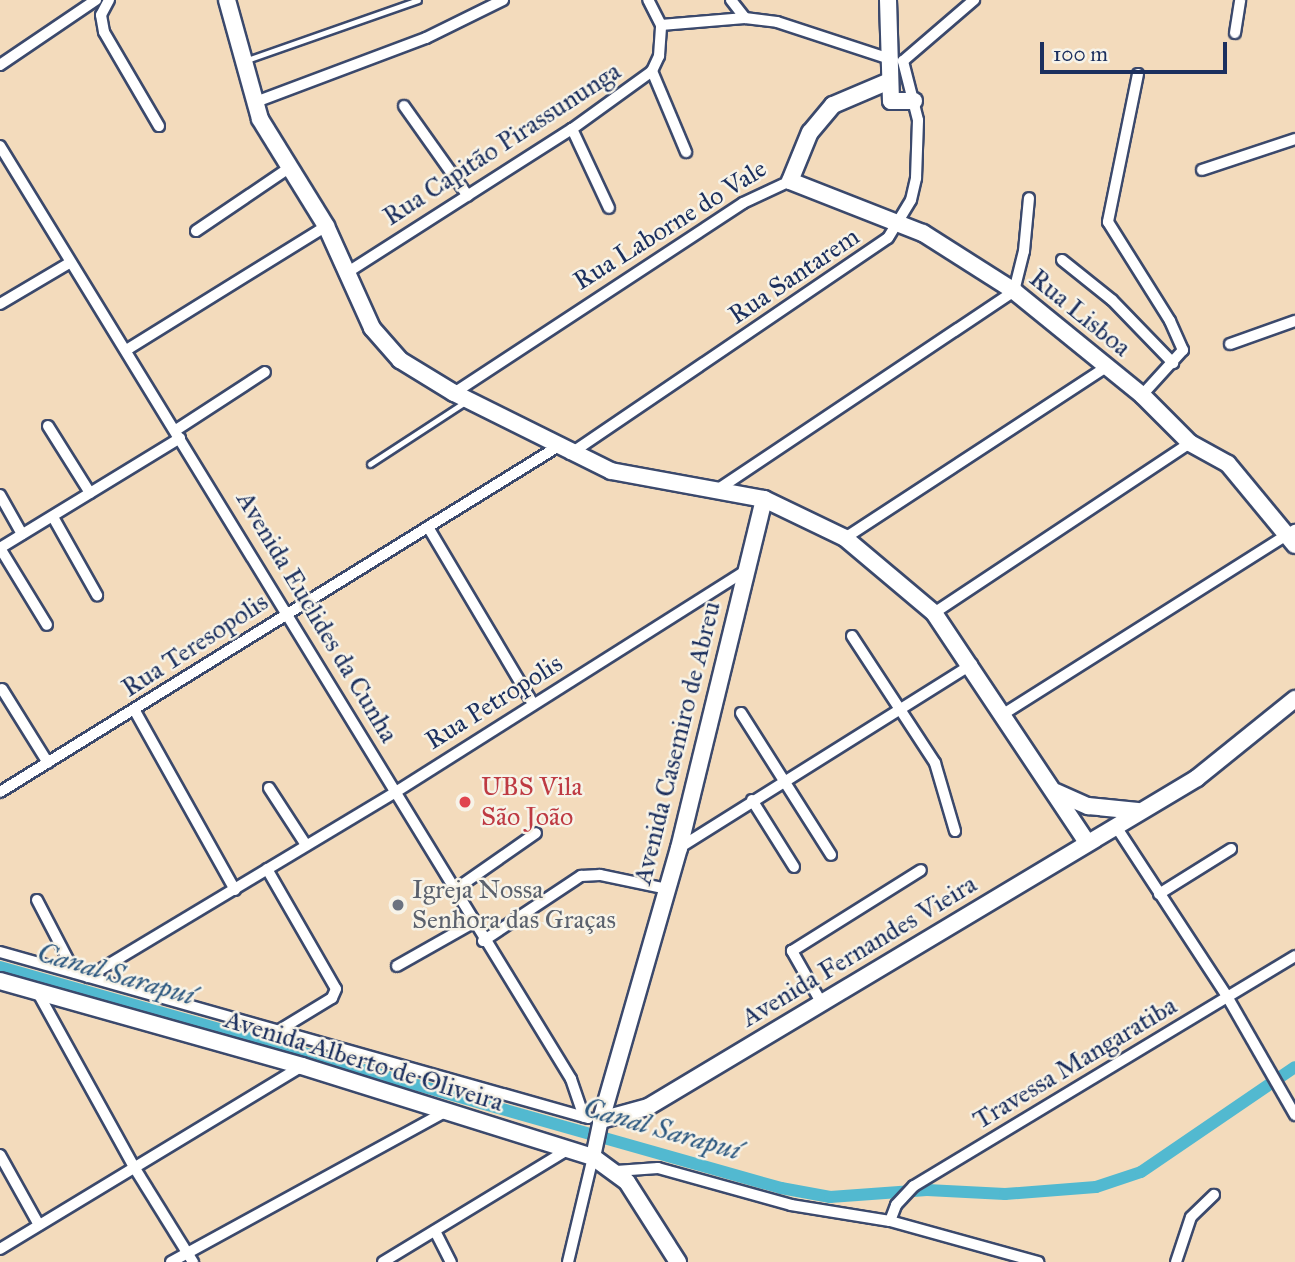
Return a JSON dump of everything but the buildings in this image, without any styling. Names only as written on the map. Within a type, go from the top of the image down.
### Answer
[{"type":"main road","points":[[227,0],[253,103],[289,168],[326,226],[383,344],[400,360],[564,451],[630,476],[720,488],[764,499],[845,538],[934,613],[1005,713],[1087,842]]},
{"type":"main road","points":[[888,0],[887,82],[893,104],[914,101]]},
{"type":"main road","name":"Rua Laborne do Vale","points":[[790,181],[810,132],[832,105],[887,82]]},
{"type":"main road","name":"Rua Lisboa","points":[[790,181],[943,244],[1014,291],[1142,395],[1190,443],[1228,464],[1292,536]]},
{"type":"main road","name":"Avenida Casemiro de Abreu","points":[[600,1124],[679,848],[743,572],[764,499]]},
{"type":"main road","name":"Avenida Fernandes Vieira","points":[[600,1124],[648,1107],[1197,778],[1295,699]]},
{"type":"main road","points":[[1054,790],[1088,806],[1138,811]]},
{"type":"main road","name":"Avenida Alberto de Oliveira","points":[[0,981],[302,1066],[569,1149],[594,1152]]},
{"type":"main road","points":[[594,1152],[616,1171],[642,1202],[678,1262]]},
{"type":"street","points":[[0,65],[96,0]]},
{"type":"street","points":[[109,0],[101,15],[104,32],[159,126]]},
{"type":"street","points":[[253,103],[426,37],[503,0]]},
{"type":"street","points":[[649,0],[661,25],[745,18],[777,22],[886,58],[903,61],[974,0]]},
{"type":"street","points":[[731,0],[745,18]]},
{"type":"street","points":[[1235,33],[1240,0]]},
{"type":"street","name":"Rua Capitão Pirassununga","points":[[348,272],[572,129],[652,71],[659,56],[661,25]]},
{"type":"street","name":"Rua Santarem","points":[[564,451],[874,251],[899,225],[916,178],[919,137],[914,101],[903,61]]},
{"type":"street","points":[[652,71],[686,152]]},
{"type":"street","points":[[1138,74],[1108,222],[1182,345],[1173,363],[1142,395]]},
{"type":"street","points":[[404,106],[468,196]]},
{"type":"street","points":[[572,129],[609,208]]},
{"type":"street","points":[[1202,170],[1295,139]]},
{"type":"street","name":"Avenida Euclides da Cunha","points":[[0,146],[128,349],[483,941],[570,1079],[584,1117]]},
{"type":"street","points":[[196,231],[289,168]]},
{"type":"street","name":"Rua Laborne do Vale","points":[[461,396],[743,203],[790,181]]},
{"type":"street","points":[[720,488],[1014,291],[1024,251],[1029,198]]},
{"type":"street","points":[[128,349],[326,226]]},
{"type":"street","points":[[1062,260],[1112,300],[1173,363]]},
{"type":"street","points":[[0,304],[71,262]]},
{"type":"street","points":[[1230,344],[1295,321]]},
{"type":"street","points":[[845,538],[1106,367]]},
{"type":"street","points":[[47,625],[0,548],[90,493],[265,372]]},
{"type":"street","points":[[48,426],[90,493]]},
{"type":"street","points":[[934,613],[1190,443]]},
{"type":"street","name":"Rua Teresopolis","points":[[0,792],[135,711],[428,527],[564,451]]},
{"type":"street","points":[[0,495],[22,534]]},
{"type":"street","points":[[53,517],[97,595]]},
{"type":"street","points":[[428,527],[533,704]]},
{"type":"street","points":[[1005,713],[1292,536]]},
{"type":"street","name":"Rua Petropolis","points":[[88,977],[394,793],[743,572]]},
{"type":"street","points":[[852,636],[935,763],[955,831]]},
{"type":"street","points":[[679,848],[972,664]]},
{"type":"street","points":[[2,689],[48,763]]},
{"type":"street","points":[[135,711],[235,890]]},
{"type":"street","points":[[741,713],[786,780],[831,855]]},
{"type":"street","points":[[270,788],[306,845]]},
{"type":"street","points":[[752,800],[794,867]]},
{"type":"street","points":[[1115,825],[1228,998],[1295,1115]]},
{"type":"street","points":[[453,891],[536,833]]},
{"type":"street","points":[[1159,894],[1231,849]]},
{"type":"street","points":[[267,869],[335,989],[332,998],[278,1031]]},
{"type":"street","points":[[821,1002],[792,951],[921,870]]},
{"type":"street","points":[[483,941],[581,876],[600,875],[667,889]]},
{"type":"street","points":[[37,900],[75,974]]},
{"type":"street","points":[[397,966],[473,923]]},
{"type":"street","points":[[0,952],[584,1117],[600,1124],[568,1262]]},
{"type":"street","name":"Travessa Mangaratiba","points":[[890,1221],[900,1199],[914,1186],[1295,956]]},
{"type":"street","points":[[38,993],[134,1167],[190,1257]]},
{"type":"street","points":[[0,1249],[302,1066]]},
{"type":"street","points":[[171,1262],[190,1257],[447,1111]]},
{"type":"street","points":[[383,1262],[569,1149]]},
{"type":"street","points":[[0,1155],[39,1225]]},
{"type":"street","points":[[616,1171],[658,1168],[791,1205],[890,1221],[1038,1262]]},
{"type":"street","points":[[1176,1262],[1191,1217],[1214,1195]]},
{"type":"street","points":[[435,1231],[451,1262]]},
{"type":"lane","points":[[241,62],[418,0]]},
{"type":"lane","points":[[370,464],[461,396]]},
{"type":"waterway","name":"Canal Sarapuí","points":[[0,967],[781,1188],[830,1197],[927,1190],[1005,1194],[1096,1187],[1141,1172],[1295,1067]]},
{"type":"place","name":"UBS Vila São João","points":[[465,802]]},
{"type":"place","name":"Igreja Nossa Senhora das Graças","points":[[398,905]]}]
